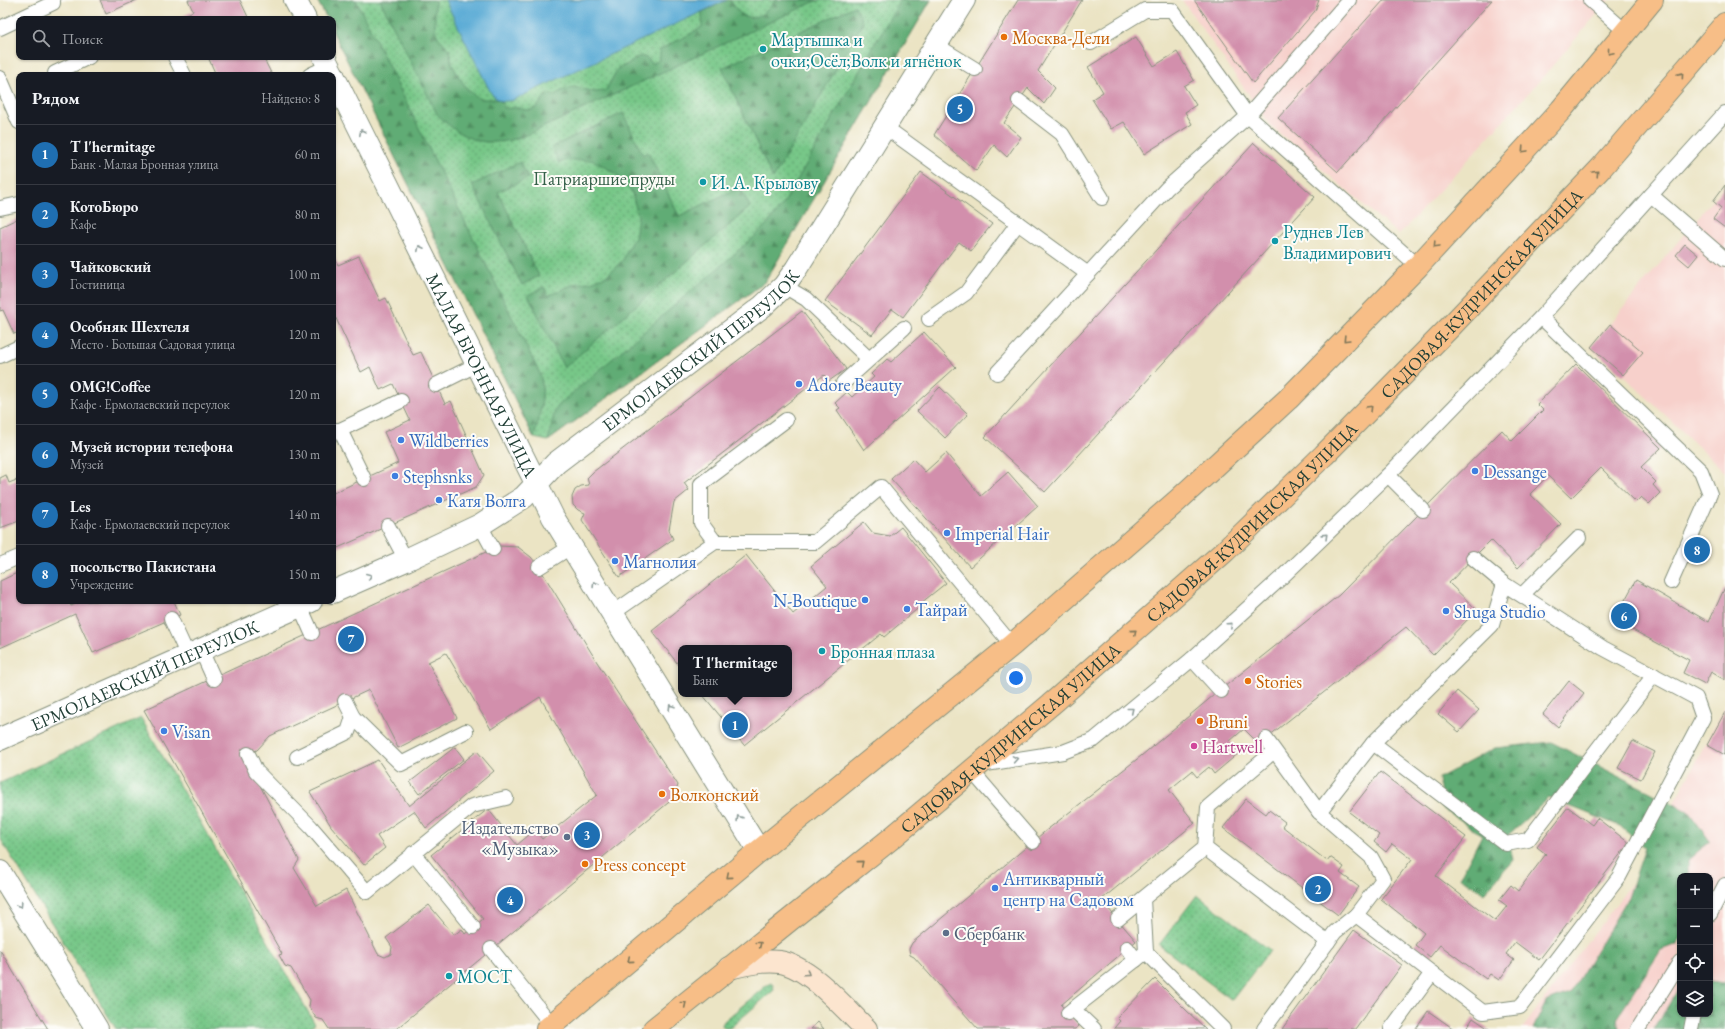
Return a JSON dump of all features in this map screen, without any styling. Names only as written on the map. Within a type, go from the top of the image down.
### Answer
[{"type":"main road","points":[[550,1027],[759,851],[1012,645],[1171,506],[1288,399],[1418,266],[1560,110],[1652,0]]},
{"type":"main road","name":"САДОВАЯ-КУДРИНСКАЯ УЛИЦА","points":[[654,1029],[841,880],[1056,700],[1220,556],[1324,455],[1452,325],[1601,168],[1725,24]]},
{"type":"street","points":[[295,0],[303,16]]},
{"type":"street","name":"ЕРМОЛАЕВСКИЙ ПЕРЕУЛОК","points":[[336,591],[480,525],[524,497],[556,462],[763,306],[784,286],[796,269],[964,0]]},
{"type":"street","name":"МАЛАЯ БРОННАЯ УЛИЦА","points":[[336,89],[478,364],[553,517],[759,851]]},
{"type":"street","name":"ЕРМОЛАЕВСКИЙ ПЕРЕУЛОК","points":[[0,739],[305,604]]},
{"type":"street","points":[[0,872],[97,1029]]},
{"type":"street","points":[[729,968],[760,962],[781,962],[796,967],[810,975],[866,1029]]},
{"type":"lane","points":[[25,16],[52,3],[54,0]]},
{"type":"lane","points":[[997,373],[1167,188],[1248,116],[1350,0]]},
{"type":"lane","points":[[1590,0],[1626,32]]},
{"type":"lane","points":[[1091,43],[1145,10],[1172,10],[1248,116],[1418,266]]},
{"type":"lane","points":[[0,28],[16,20]]},
{"type":"lane","points":[[936,45],[975,69]]},
{"type":"lane","points":[[57,72],[83,60]]},
{"type":"lane","points":[[176,60],[182,72]]},
{"type":"lane","points":[[0,78],[5,102],[16,118]]},
{"type":"lane","points":[[1019,102],[1062,134],[1102,198]]},
{"type":"lane","points":[[1034,842],[974,768],[1063,752],[1094,740],[1192,659],[1281,578],[1388,476],[1541,317],[1725,112]]},
{"type":"lane","points":[[885,127],[1088,274]]},
{"type":"lane","points":[[1651,196],[1725,259]]},
{"type":"lane","points":[[0,208],[16,205]]},
{"type":"lane","points":[[929,319],[966,294],[1018,223]]},
{"type":"lane","points":[[784,286],[806,299],[869,359]]},
{"type":"lane","points":[[1541,317],[1701,471],[1710,494],[1671,582]]},
{"type":"lane","points":[[843,383],[904,328]]},
{"type":"lane","points":[[0,356],[16,348]]},
{"type":"lane","points":[[436,385],[478,364]]},
{"type":"lane","points":[[364,479],[336,430],[401,401]]},
{"type":"lane","points":[[715,542],[701,523],[701,484],[786,420]]},
{"type":"lane","points":[[1388,476],[1423,510]]},
{"type":"lane","points":[[613,613],[715,542],[814,542],[881,486],[1012,645]]},
{"type":"lane","points":[[480,525],[493,549]]},
{"type":"lane","points":[[388,526],[406,560]]},
{"type":"lane","points":[[1522,595],[1579,538]]},
{"type":"lane","points":[[539,567],[572,546]]},
{"type":"lane","points":[[0,565],[16,558]]},
{"type":"lane","points":[[1356,914],[1484,1012],[1520,1007],[1619,877],[1703,718],[1696,698],[1603,648],[1504,584],[1473,558]]},
{"type":"lane","points":[[1320,812],[1373,743],[1492,625],[1504,584]]},
{"type":"lane","points":[[305,604],[312,633]]},
{"type":"lane","points":[[171,619],[214,679]]},
{"type":"lane","points":[[1192,659],[1221,690]]},
{"type":"lane","points":[[1373,743],[1506,844],[1528,840],[1654,675]]},
{"type":"lane","points":[[345,701],[353,717],[401,764],[466,731]]},
{"type":"lane","points":[[297,757],[348,732],[353,717]]},
{"type":"lane","points":[[1264,1029],[1335,932],[1356,914],[1382,879],[1371,857],[1320,812],[1266,739]]},
{"type":"lane","points":[[1118,919],[1205,848],[1208,807],[1274,751]]},
{"type":"lane","points":[[248,754],[256,771],[311,827],[367,892],[472,806],[506,798]]},
{"type":"lane","points":[[1205,848],[1328,942]]},
{"type":"lane","points":[[413,853],[473,927]]},
{"type":"lane","points":[[1713,909],[1725,885]]},
{"type":"lane","points":[[1094,1029],[1071,1011],[1141,956],[1143,899]]},
{"type":"lane","points":[[1127,948],[1141,956],[1224,1029]]},
{"type":"lane","points":[[491,949],[550,1027]]},
{"type":"lane","points":[[1638,1029],[1677,967]]},
{"type":"lane","points":[[1391,1029],[1432,973]]},
{"type":"lane","points":[[1691,1029],[1693,1017]]},
{"type":"shaded area","points":[[1182,0],[1609,0],[1541,79],[1399,235],[1270,125]]},
{"type":"shaded area","points":[[1725,185],[1725,472],[1623,375],[1591,347]]},
{"type":"shaded area","points":[[1725,706],[1725,1029],[1522,1029],[1632,883]]},
{"type":"green space","name":"Патриаршие пруды","points":[[317,0],[931,0],[765,282],[548,441],[534,438],[336,38],[336,16],[325,16]]},
{"type":"green space","points":[[317,0],[356,0],[540,374],[542,382],[542,398],[534,438],[336,38],[336,16],[325,16]]},
{"type":"green space","points":[[380,0],[435,0],[435,30],[438,37],[449,49],[452,64],[468,90],[480,99],[496,99],[503,102],[503,107],[505,108],[531,110],[537,107],[548,93],[555,95],[571,88],[593,92],[606,90],[618,68],[640,56],[647,58],[653,64],[660,59],[660,50],[702,27],[702,12],[727,0],[730,0],[740,13],[745,16],[755,17],[768,9],[775,0],[818,0],[529,134],[515,139],[490,142],[479,141],[458,132],[437,114]]},
{"type":"green space","points":[[900,0],[931,0],[765,282],[548,441],[555,410],[561,403],[753,238],[770,221],[784,203]]},
{"type":"green space","points":[[855,6],[863,22],[773,179],[722,68]]},
{"type":"green space","points":[[623,113],[643,155],[648,152],[679,216],[740,187],[750,207],[564,368],[528,295],[544,287],[548,296],[574,284],[591,282],[606,276],[623,260],[632,240],[635,239],[638,216],[632,193],[615,173],[592,160],[566,160],[559,163],[552,147]]},
{"type":"green space","points":[[520,162],[528,178],[498,192],[539,276],[522,285],[472,185]]},
{"type":"green space","points":[[141,718],[315,1024],[308,1029],[116,1029],[0,838],[0,783]]},
{"type":"green space","points":[[1551,742],[1688,811],[1710,841],[1688,860],[1688,873],[1677,873],[1677,944],[1661,950],[1617,1018],[1619,1029],[1533,1029],[1546,1002],[1571,992],[1628,898],[1645,848],[1620,826],[1549,798],[1508,835],[1513,860],[1484,893],[1460,877],[1482,835],[1442,808],[1439,778],[1495,748]]},
{"type":"green space","points":[[1197,895],[1270,950],[1232,1000],[1159,945]]},
{"type":"green space","points":[[1725,980],[1725,1029],[1654,1029],[1677,991],[1677,1017],[1713,1017],[1713,981],[1724,983]]},
{"type":"green space","points":[[771,983],[774,990],[730,1028],[724,1028],[722,1025],[724,1021]]},
{"type":"water","points":[[445,0],[727,0],[513,100],[503,101],[498,100],[491,93]]},
{"type":"building","points":[[100,0],[137,0],[106,14]]},
{"type":"building","points":[[188,0],[240,0],[248,16],[183,16],[193,11]]},
{"type":"building","points":[[1018,0],[1082,0],[1038,71],[1055,88],[1044,104],[1028,88],[1004,123],[1021,137],[1007,157],[994,145],[976,171],[934,135]]},
{"type":"building","points":[[1194,0],[1319,0],[1315,11],[1253,83]]},
{"type":"building","points":[[1384,0],[1492,0],[1338,172],[1278,118]]},
{"type":"building","points":[[1136,37],[1154,66],[1177,52],[1194,80],[1184,86],[1196,105],[1185,112],[1192,124],[1144,154],[1124,122],[1111,129],[1092,99],[1103,92],[1088,67]]},
{"type":"building","points":[[209,60],[264,60],[270,72],[215,72]]},
{"type":"building","points":[[1254,143],[1315,197],[1045,492],[985,437]]},
{"type":"building","points":[[921,172],[992,224],[971,251],[959,242],[903,317],[892,309],[872,335],[825,301]]},
{"type":"building","points":[[1725,185],[1725,228],[1713,219],[1721,208],[1713,201]]},
{"type":"building","points":[[16,219],[16,333],[14,334],[3,310],[0,311],[0,227]]},
{"type":"building","points":[[1685,244],[1698,255],[1689,266],[1676,255]]},
{"type":"building","points":[[359,256],[380,301],[386,298],[413,355],[421,352],[445,404],[451,401],[484,475],[476,487],[336,549],[336,492],[398,463],[384,432],[410,420],[393,384],[380,390],[370,367],[361,372],[336,318],[336,261],[338,265]]},
{"type":"building","points":[[802,311],[846,369],[829,381],[824,375],[684,483],[689,490],[674,502],[669,530],[673,539],[619,577],[582,520],[585,513],[578,510],[573,505],[572,497],[575,490],[581,486],[589,485],[587,478],[593,472]]},
{"type":"building","points":[[1610,324],[1643,352],[1623,375],[1591,347]]},
{"type":"building","points":[[924,332],[956,367],[864,450],[837,410],[840,408],[835,403],[847,392],[852,397],[874,377],[871,374],[887,359],[891,362]]},
{"type":"building","points":[[1576,364],[1661,448],[1641,467],[1656,482],[1653,485],[1660,493],[1649,504],[1641,497],[1636,502],[1601,468],[1571,498],[1548,476],[1530,494],[1561,524],[1518,568],[1491,540],[1473,558],[1449,583],[1477,610],[1433,655],[1406,627],[1259,744],[1244,729],[1230,741],[1240,752],[1214,774],[1209,767],[1197,777],[1192,771],[1169,790],[1195,823],[1101,900],[1136,941],[1061,1005],[1079,1026],[1075,1029],[978,1029],[914,957],[910,955],[909,949],[912,943],[1043,833],[1141,756],[1214,695],[1339,595],[1502,430],[1512,441],[1543,410],[1537,404]]},
{"type":"building","points":[[940,387],[968,414],[945,438],[917,411]]},
{"type":"building","points":[[946,453],[981,496],[1008,472],[1038,506],[970,567],[891,479],[913,459],[925,472]]},
{"type":"building","points":[[6,475],[9,483],[16,480],[16,522],[0,528],[0,478]]},
{"type":"building","points":[[864,522],[873,533],[890,536],[901,527],[946,583],[921,603],[922,605],[884,637],[881,634],[744,745],[704,697],[792,697],[792,645],[678,645],[678,664],[652,631],[746,555],[793,614],[827,586],[811,566]]},
{"type":"building","points":[[499,546],[518,547],[531,557],[539,567],[597,662],[678,785],[674,798],[396,1029],[329,1029],[323,1020],[316,1018],[309,1007],[310,1000],[291,968],[285,966],[279,955],[282,954],[144,710]],"holes":[[[446,653],[491,729],[540,697],[597,795],[542,839],[535,830],[517,845],[488,809],[431,855],[483,919],[465,934],[462,929],[454,935],[429,905],[386,938],[392,947],[391,954],[385,957],[378,954],[346,890],[317,906],[294,868],[299,860],[244,755],[257,750],[270,736],[369,690],[398,748],[457,718],[428,662]]]},
{"type":"building","points":[[16,573],[16,604],[70,604],[71,606],[75,604],[175,604],[180,615],[93,653],[75,614],[0,648],[0,581]]},
{"type":"building","points":[[1636,580],[1709,622],[1725,587],[1725,680],[1711,672],[1705,684],[1683,673],[1689,660],[1614,620]]},
{"type":"building","points":[[1569,681],[1584,693],[1558,727],[1543,714]]},
{"type":"building","points":[[1457,691],[1479,710],[1459,732],[1438,714]]},
{"type":"building","points":[[1725,712],[1725,755],[1707,745]]},
{"type":"building","points":[[1633,741],[1655,752],[1641,779],[1618,768]]},
{"type":"building","points":[[455,747],[464,759],[419,794],[410,782]]},
{"type":"building","points":[[477,751],[494,771],[426,828],[414,811],[377,836],[385,848],[364,865],[331,826],[310,792],[378,760],[409,806]]},
{"type":"building","points":[[1380,772],[1466,837],[1436,876],[1495,921],[1507,906],[1499,900],[1511,885],[1518,891],[1546,854],[1537,847],[1568,807],[1592,825],[1597,818],[1629,843],[1539,960],[1515,942],[1506,954],[1514,960],[1499,980],[1490,974],[1486,979],[1440,945],[1430,957],[1415,945],[1424,933],[1381,899],[1412,859],[1392,844],[1386,852],[1374,842],[1379,835],[1349,812]]},
{"type":"building","points":[[1246,799],[1266,814],[1269,810],[1285,822],[1282,826],[1327,861],[1330,857],[1344,867],[1340,873],[1359,887],[1338,915],[1223,828]]},
{"type":"building","points":[[1354,930],[1402,965],[1355,1029],[1282,1029]]},
{"type":"building","points":[[0,950],[48,1029],[0,1029]]},
{"type":"building","points":[[1155,979],[1206,1029],[1114,1028],[1120,1021],[1117,1018]]},
{"type":"building","points":[[1428,1011],[1454,1029],[1416,1029]]},
{"type":"building","points":[[1473,1018],[1489,1029],[1466,1029]]},
{"type":"building","points":[[818,1022],[824,1029],[810,1029]]},
{"type":"place","name":"Москва-Дели","points":[[1004,37]]},
{"type":"place","name":"Мартышка и очки;Осёл;Волк и ягнёнок","points":[[763,49]]},
{"type":"place","name":"OMG!Coffee","points":[[960,109]]},
{"type":"place","name":"И. А. Крылову","points":[[703,182]]},
{"type":"place","name":"Руднев Лев Владимирович","points":[[1275,241]]},
{"type":"place","name":"Adore Beauty","points":[[799,384]]},
{"type":"place","name":"Wildberries","points":[[401,440]]},
{"type":"place","name":"Dessange","points":[[1475,471]]},
{"type":"place","name":"Stephsnks","points":[[395,476]]},
{"type":"place","name":"Катя Волга","points":[[439,500]]},
{"type":"place","name":"Imperial Hair","points":[[947,533]]},
{"type":"place","name":"посольство Пакистана","points":[[1697,550]]},
{"type":"place","name":"Магнолия","points":[[615,561]]},
{"type":"place","name":"N-Boutique","points":[[865,600]]},
{"type":"place","name":"Тайрай","points":[[907,609]]},
{"type":"place","name":"Shuga Studio","points":[[1446,611]]},
{"type":"place","name":"Музей истории телефона","points":[[1624,616]]},
{"type":"place","name":"Les","points":[[351,639]]},
{"type":"place","name":"Бронная плаза","points":[[822,651]]},
{"type":"place","name":"Stories","points":[[1248,681]]},
{"type":"place","name":"Bruni","points":[[1200,721]]},
{"type":"place","name":"Т l'hermitage","points":[[735,725]]},
{"type":"place","name":"Visan","points":[[164,731]]},
{"type":"place","name":"Hartwell","points":[[1194,746]]},
{"type":"place","name":"Волконский","points":[[662,794]]},
{"type":"place","name":"Чайковский","points":[[587,835]]},
{"type":"place","name":"Издательство «Музыка»","points":[[567,837]]},
{"type":"place","name":"Press concept","points":[[585,864]]},
{"type":"place","name":"Антикварный центр на Садовом","points":[[995,888]]},
{"type":"place","name":"КотоБюро","points":[[1318,889]]},
{"type":"place","name":"Особняк Шехтеля","points":[[510,900]]},
{"type":"place","name":"Сбербанк","points":[[946,933]]},
{"type":"place","name":"МОСТ","points":[[449,976]]}]
